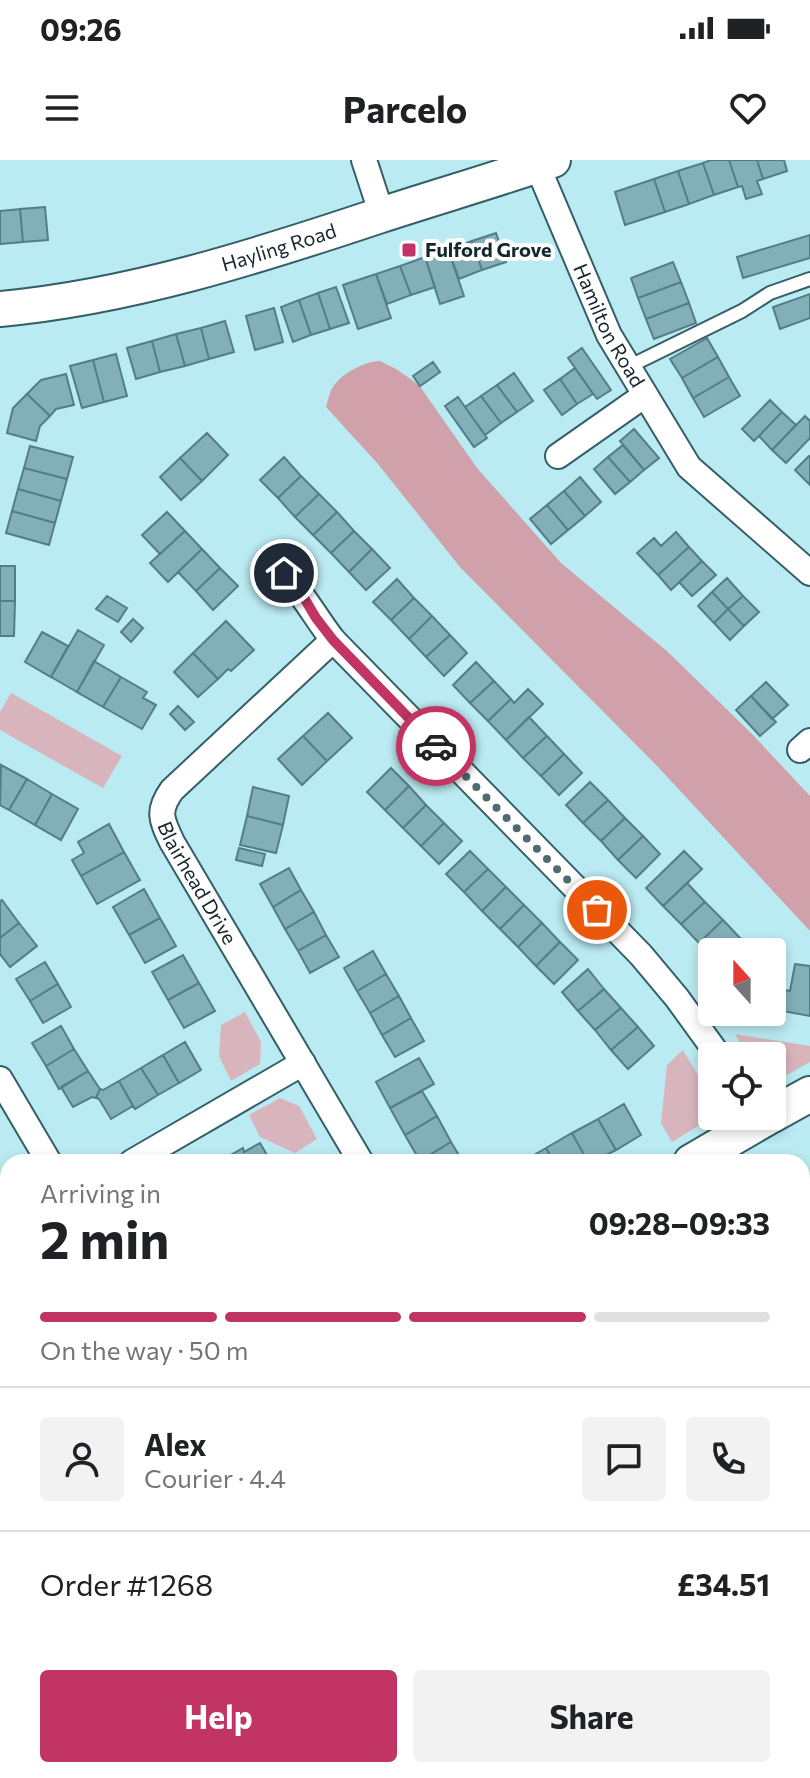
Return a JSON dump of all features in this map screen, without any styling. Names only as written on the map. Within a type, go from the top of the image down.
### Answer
[{"type":"street","points":[[364,160],[382,215]]},
{"type":"street","name":"Hayling Road","points":[[0,309],[47,305],[132,288],[270,252],[545,163]]},
{"type":"street","name":"Hamilton Road","points":[[545,163],[609,335],[689,467],[810,573]]},
{"type":"street","name":"Hamilton Road","points":[[558,456],[645,395]]},
{"type":"street","points":[[284,573],[333,640],[641,955],[709,1042]]},
{"type":"street","name":"Blairhead Drive","points":[[333,640],[172,790],[162,803],[163,824],[172,842],[356,1154]]},
{"type":"street","points":[[146,1154],[303,1063]]},
{"type":"street","points":[[0,1079],[44,1154]]},
{"type":"street","points":[[786,1106],[810,1094]]},
{"type":"street","points":[[704,1154],[743,1130]]},
{"type":"lane","points":[[628,367],[742,311],[770,293],[810,279]]},
{"type":"shaded area","points":[[380,361],[419,385],[477,468],[561,563],[668,652],[810,796],[810,931],[659,768],[460,567],[378,464],[326,407],[332,389],[342,377],[360,366]]},
{"type":"shaded area","points":[[11,693],[122,756],[103,788],[0,730],[0,712]]},
{"type":"shaded area","points":[[245,1012],[261,1042],[260,1064],[231,1081],[219,1056],[221,1025]]},
{"type":"shaded area","points":[[735,1034],[785,1042],[740,1042]]},
{"type":"shaded area","points":[[786,1042],[810,1046],[810,1062],[786,1075]]},
{"type":"shaded area","points":[[683,1050],[698,1075],[698,1126],[672,1142],[661,1123],[667,1065]]},
{"type":"shaded area","points":[[280,1098],[299,1106],[317,1139],[295,1153],[260,1137],[249,1115]]},
{"type":"building","points":[[729,160],[738,187],[714,195],[703,163]]},
{"type":"building","points":[[729,160],[757,160],[763,179],[757,181],[762,194],[746,199],[742,186],[738,187]]},
{"type":"building","points":[[757,160],[784,160],[787,171],[763,179]]},
{"type":"building","points":[[703,163],[714,195],[689,204],[678,171]]},
{"type":"building","points":[[678,171],[689,204],[665,212],[654,179]]},
{"type":"building","points":[[654,179],[665,212],[625,225],[615,192]]},
{"type":"building","points":[[45,207],[48,240],[23,242],[20,209]]},
{"type":"building","points":[[20,209],[23,242],[0,244],[0,211]]},
{"type":"building","points":[[496,233],[506,262],[482,270],[472,241]]},
{"type":"building","points":[[810,235],[810,258],[743,278],[737,257]]},
{"type":"building","points":[[472,241],[482,270],[459,279],[448,249]]},
{"type":"building","points":[[448,249],[464,296],[440,304],[425,257]]},
{"type":"building","points":[[425,257],[435,287],[411,295],[400,266]]},
{"type":"building","points":[[673,262],[681,282],[638,298],[631,278]]},
{"type":"building","points":[[400,266],[411,295],[387,304],[376,274]]},
{"type":"building","points":[[376,274],[391,318],[358,329],[343,285]]},
{"type":"building","points":[[681,282],[689,303],[646,319],[638,298]]},
{"type":"building","points":[[336,287],[349,323],[330,329],[318,293]]},
{"type":"building","points":[[318,293],[330,329],[311,335],[299,300]]},
{"type":"building","points":[[810,294],[810,318],[780,329],[773,307]]},
{"type":"building","points":[[299,300],[311,335],[293,342],[281,307]]},
{"type":"building","points":[[689,303],[696,323],[654,339],[646,319]]},
{"type":"building","points":[[274,308],[283,342],[255,350],[246,316]]},
{"type":"building","points":[[225,321],[234,352],[209,359],[201,328]]},
{"type":"building","points":[[201,328],[209,359],[185,366],[176,334]]},
{"type":"building","points":[[176,334],[185,366],[160,372],[152,341]]},
{"type":"building","points":[[707,338],[718,357],[682,378],[670,359]]},
{"type":"building","points":[[152,341],[160,372],[136,379],[127,348]]},
{"type":"building","points":[[582,348],[611,390],[597,399],[568,358]]},
{"type":"building","points":[[116,354],[127,396],[104,402],[93,360]]},
{"type":"building","points":[[718,357],[729,377],[693,398],[682,378]]},
{"type":"building","points":[[93,360],[104,402],[82,408],[70,366]]},
{"type":"building","points":[[433,362],[440,372],[420,386],[413,376]]},
{"type":"building","points":[[575,368],[593,394],[577,404],[560,379]]},
{"type":"building","points":[[514,373],[533,401],[517,412],[497,385]]},
{"type":"building","points":[[66,374],[74,405],[56,409],[50,416],[27,394],[41,380]]},
{"type":"building","points":[[729,377],[740,396],[704,417],[693,398]]},
{"type":"building","points":[[560,379],[577,404],[562,415],[544,390]]},
{"type":"building","points":[[497,385],[517,412],[501,423],[481,396]]},
{"type":"building","points":[[27,394],[50,416],[40,426],[36,441],[7,433],[13,408]]},
{"type":"building","points":[[481,396],[501,423],[485,435],[465,407]]},
{"type":"building","points":[[458,397],[487,438],[474,447],[445,406]]},
{"type":"building","points":[[770,400],[782,412],[754,441],[742,429]]},
{"type":"building","points":[[782,412],[796,425],[772,450],[759,436]]},
{"type":"building","points":[[805,416],[810,421],[810,438],[786,463],[772,450]]},
{"type":"building","points":[[634,429],[659,458],[644,470],[620,441]]},
{"type":"building","points":[[207,433],[228,455],[202,481],[180,458]]},
{"type":"building","points":[[623,445],[644,470],[630,482],[608,457]]},
{"type":"building","points":[[30,446],[73,457],[67,479],[24,468]]},
{"type":"building","points":[[284,457],[301,476],[278,498],[260,480]]},
{"type":"building","points":[[608,457],[630,482],[615,494],[594,469]]},
{"type":"building","points":[[810,457],[810,485],[795,470]]},
{"type":"building","points":[[180,458],[202,481],[181,500],[160,477]]},
{"type":"building","points":[[24,468],[67,479],[61,501],[18,489]]},
{"type":"building","points":[[301,476],[319,494],[295,517],[278,498]]},
{"type":"building","points":[[580,477],[601,502],[585,516],[564,491]]},
{"type":"building","points":[[18,489],[61,501],[55,523],[12,511]]},
{"type":"building","points":[[564,491],[585,516],[568,530],[547,505]]},
{"type":"building","points":[[319,494],[337,512],[313,535],[295,517]]},
{"type":"building","points":[[547,505],[568,530],[551,544],[530,519]]},
{"type":"building","points":[[12,511],[55,523],[49,545],[6,533]]},
{"type":"building","points":[[167,512],[185,531],[160,554],[142,535]]},
{"type":"building","points":[[337,512],[354,531],[331,553],[313,535]]},
{"type":"building","points":[[185,531],[202,549],[168,582],[150,563]]},
{"type":"building","points":[[354,531],[372,549],[349,572],[331,553]]},
{"type":"building","points":[[676,532],[689,547],[658,575],[637,553],[654,538],[661,546]]},
{"type":"building","points":[[689,547],[702,561],[671,590],[658,575]]},
{"type":"building","points":[[202,549],[220,568],[196,591],[178,572]]},
{"type":"building","points":[[372,549],[390,568],[366,590],[349,572]]},
{"type":"building","points":[[702,561],[716,575],[692,596],[679,582]]},
{"type":"building","points":[[0,566],[15,566],[15,601],[0,601]]},
{"type":"building","points":[[220,568],[238,586],[213,610],[196,591]]},
{"type":"building","points":[[727,578],[743,596],[728,609],[712,592]]},
{"type":"building","points":[[397,579],[414,598],[391,620],[373,602]]},
{"type":"building","points":[[712,592],[728,609],[714,623],[698,606]]},
{"type":"building","points":[[107,596],[127,608],[118,622],[96,609]]},
{"type":"building","points":[[743,596],[759,612],[744,626],[728,609]]},
{"type":"building","points":[[414,598],[432,616],[409,639],[391,620]]},
{"type":"building","points":[[0,601],[15,601],[14,636],[0,636]]},
{"type":"building","points":[[728,609],[744,626],[730,640],[714,623]]},
{"type":"building","points":[[432,616],[450,635],[426,657],[409,639]]},
{"type":"building","points":[[133,619],[143,628],[131,642],[121,632]]},
{"type":"building","points":[[226,621],[254,650],[218,679],[193,653]]},
{"type":"building","points":[[78,630],[104,645],[77,692],[51,677]]},
{"type":"building","points":[[42,632],[68,646],[51,677],[25,662]]},
{"type":"building","points":[[450,635],[467,653],[444,676],[426,657]]},
{"type":"building","points":[[193,653],[218,679],[198,697],[174,672]]},
{"type":"building","points":[[94,661],[121,677],[103,707],[77,692]]},
{"type":"building","points":[[476,662],[494,681],[470,703],[453,685]]},
{"type":"building","points":[[121,677],[147,692],[143,698],[156,705],[142,729],[103,707]]},
{"type":"building","points":[[494,681],[511,699],[488,721],[470,703]]},
{"type":"building","points":[[766,682],[788,705],[772,719],[751,696]]},
{"type":"building","points":[[528,689],[543,704],[506,740],[488,721],[511,699],[514,703]]},
{"type":"building","points":[[751,696],[776,722],[760,736],[736,710]]},
{"type":"building","points":[[178,706],[194,722],[185,730],[170,714]]},
{"type":"building","points":[[328,713],[352,738],[327,761],[303,736]]},
{"type":"building","points":[[529,717],[547,736],[523,758],[506,740]]},
{"type":"building","points":[[303,736],[327,761],[302,785],[278,759]]},
{"type":"building","points":[[547,736],[564,754],[541,776],[523,758]]},
{"type":"building","points":[[564,754],[582,773],[559,795],[541,776]]},
{"type":"building","points":[[1,765],[27,779],[9,810],[0,805]]},
{"type":"building","points":[[391,768],[409,786],[385,810],[367,792]]},
{"type":"building","points":[[27,779],[52,794],[35,825],[9,810]]},
{"type":"building","points":[[590,782],[608,800],[583,823],[566,805]]},
{"type":"building","points":[[409,786],[426,805],[403,828],[385,810]]},
{"type":"building","points":[[253,787],[289,796],[283,825],[247,816]]},
{"type":"building","points":[[52,794],[78,809],[61,840],[35,825]]},
{"type":"building","points":[[608,800],[625,818],[601,841],[583,823]]},
{"type":"building","points":[[426,805],[444,823],[421,846],[403,828]]},
{"type":"building","points":[[247,816],[283,825],[276,853],[240,845]]},
{"type":"building","points":[[625,818],[643,836],[618,860],[601,841]]},
{"type":"building","points":[[444,823],[462,841],[439,864],[421,846]]},
{"type":"building","points":[[109,824],[124,852],[81,876],[72,860],[84,853],[78,842]]},
{"type":"building","points":[[643,836],[660,854],[636,878],[618,860]]},
{"type":"building","points":[[239,848],[265,854],[262,866],[236,860]]},
{"type":"building","points":[[470,851],[488,869],[464,892],[446,874]]},
{"type":"building","points":[[684,851],[702,869],[663,906],[646,888]]},
{"type":"building","points":[[124,852],[140,880],[97,904],[81,876]]},
{"type":"building","points":[[289,868],[301,890],[273,907],[260,884]]},
{"type":"building","points":[[488,869],[506,887],[482,911],[464,892]]},
{"type":"building","points":[[687,883],[705,902],[681,924],[663,906]]},
{"type":"building","points":[[506,887],[524,905],[500,929],[482,911]]},
{"type":"building","points":[[144,889],[160,918],[129,935],[113,907]]},
{"type":"building","points":[[301,890],[314,912],[285,929],[273,907]]},
{"type":"building","points":[[0,901],[19,923],[0,938]]},
{"type":"building","points":[[705,902],[723,920],[704,938],[698,938],[698,942],[681,924]]},
{"type":"building","points":[[524,905],[542,923],[518,947],[500,929]]},
{"type":"building","points":[[314,912],[326,935],[298,951],[285,929]]},
{"type":"building","points":[[160,918],[176,946],[145,963],[129,935]]},
{"type":"building","points":[[723,920],[740,938],[704,938]]},
{"type":"building","points":[[19,923],[37,946],[10,967],[0,954],[0,938]]},
{"type":"building","points":[[542,923],[560,942],[536,966],[518,947]]},
{"type":"building","points":[[326,935],[339,957],[310,973],[298,951]]},
{"type":"building","points":[[560,942],[578,960],[554,984],[536,966]]},
{"type":"building","points":[[373,951],[386,974],[357,991],[344,968]]},
{"type":"building","points":[[183,955],[199,983],[168,1000],[152,972]]},
{"type":"building","points":[[45,962],[58,984],[30,1001],[16,979]]},
{"type":"building","points":[[795,964],[810,966],[810,1016],[786,1012],[786,990],[790,991]]},
{"type":"building","points":[[588,969],[604,989],[578,1011],[562,992]]},
{"type":"building","points":[[386,974],[399,996],[370,1013],[357,991]]},
{"type":"building","points":[[199,983],[215,1011],[184,1028],[168,1000]]},
{"type":"building","points":[[58,984],[71,1007],[43,1023],[30,1001]]},
{"type":"building","points":[[604,989],[621,1008],[595,1030],[578,1011]]},
{"type":"building","points":[[399,996],[411,1018],[382,1035],[370,1013]]},
{"type":"building","points":[[621,1008],[638,1027],[611,1050],[595,1030]]},
{"type":"building","points":[[411,1018],[424,1041],[395,1057],[382,1035]]},
{"type":"building","points":[[61,1026],[74,1049],[46,1066],[32,1043]]},
{"type":"building","points":[[638,1027],[654,1046],[628,1069],[611,1050]]},
{"type":"building","points":[[185,1042],[201,1070],[179,1083],[163,1055]]},
{"type":"building","points":[[74,1049],[88,1071],[59,1089],[46,1066]]},
{"type":"building","points":[[163,1055],[179,1083],[158,1095],[141,1068]]},
{"type":"building","points":[[419,1058],[434,1084],[390,1108],[376,1082]]},
{"type":"building","points":[[141,1068],[158,1095],[135,1109],[119,1081]]},
{"type":"building","points":[[88,1071],[100,1089],[96,1098],[73,1107],[61,1087]]},
{"type":"building","points":[[119,1081],[133,1106],[111,1119],[96,1098],[100,1089]]},
{"type":"building","points":[[422,1091],[437,1116],[405,1135],[390,1108]]},
{"type":"building","points":[[624,1104],[641,1135],[616,1150],[598,1119]]},
{"type":"building","points":[[437,1116],[451,1142],[431,1154],[416,1154],[405,1135]]},
{"type":"building","points":[[598,1119],[616,1150],[608,1154],[584,1154],[572,1133]]},
{"type":"building","points":[[572,1133],[584,1154],[549,1154],[546,1148]]},
{"type":"building","points":[[451,1142],[458,1154],[431,1154]]},
{"type":"building","points":[[260,1143],[266,1154],[232,1154],[243,1148],[244,1152]]},
{"type":"building","points":[[546,1148],[549,1154],[536,1154]]},
{"type":"way so far","points":[[436,746],[597,910]]},
{"type":"place","name":"Fulford Grove","points":[[409,250]]},
{"type":"route","points":[[284,573],[333,640],[436,746]]}]
